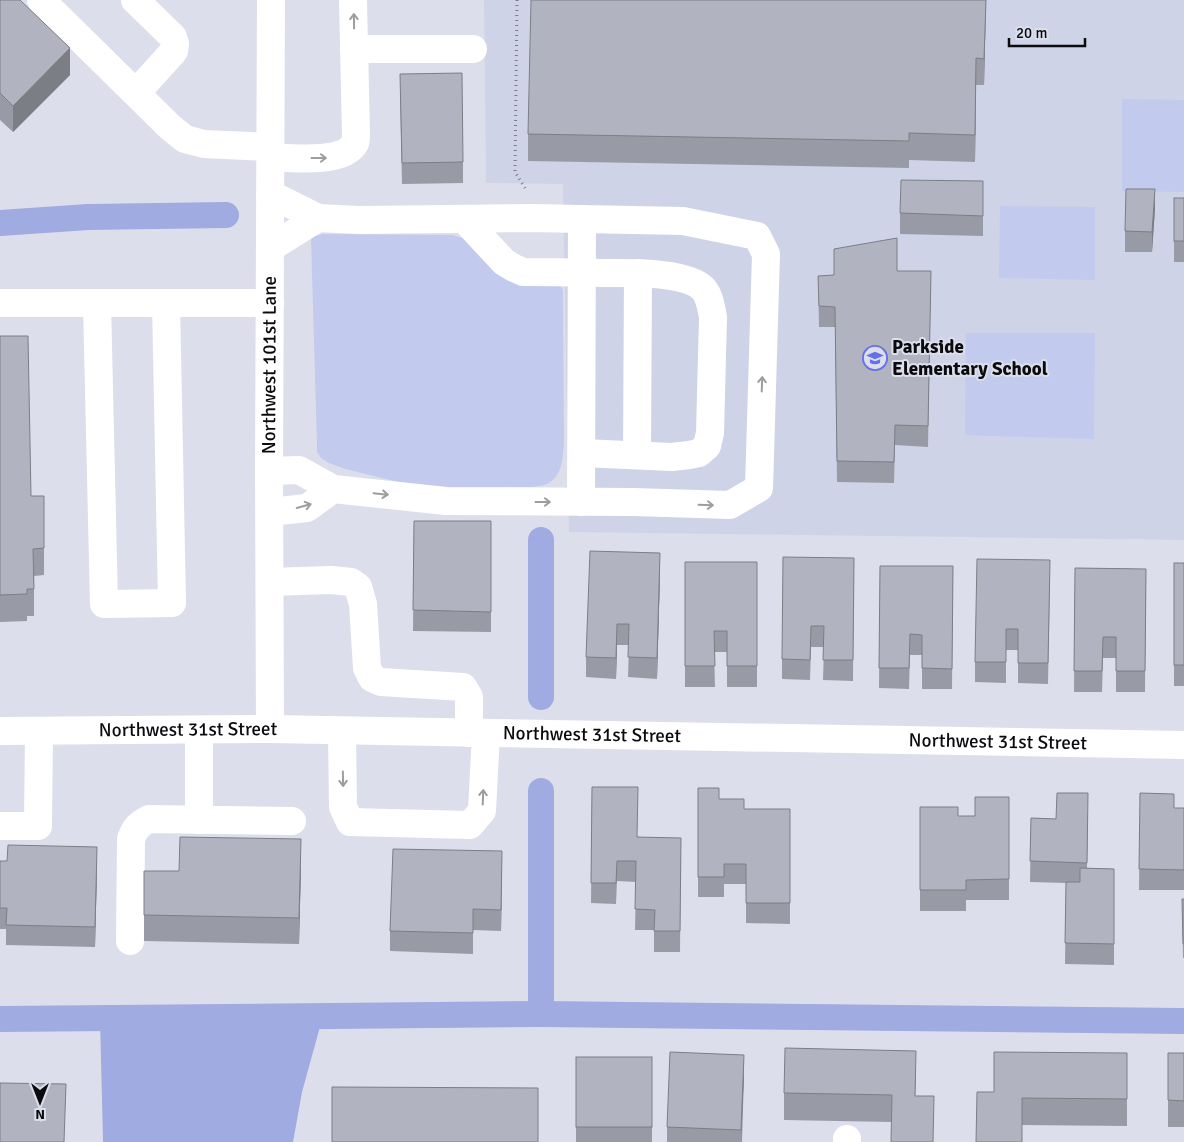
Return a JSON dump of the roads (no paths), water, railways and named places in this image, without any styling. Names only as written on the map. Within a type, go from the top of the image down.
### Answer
[{"type":"street","points":[[41,0],[170,127],[185,139],[204,144],[328,158],[344,154],[355,143],[353,0]]},
{"type":"street","points":[[135,0],[173,38],[175,44],[174,50],[136,93]]},
{"type":"street","name":"Northwest 101st Lane","points":[[270,730],[271,0]]},
{"type":"street","points":[[354,49],[473,49]]},
{"type":"street","points":[[269,470],[299,470],[333,489],[446,501],[634,502],[730,505],[759,488],[766,254],[757,236],[684,221],[531,218],[359,220],[318,218],[270,194]]},
{"type":"street","points":[[270,248],[318,218]]},
{"type":"street","points":[[464,219],[504,262],[523,272],[665,275],[690,280],[701,286],[707,294],[711,303],[713,317],[710,433],[707,446],[699,453],[672,457],[582,453]]},
{"type":"street","points":[[581,502],[582,219]]},
{"type":"street","points":[[637,455],[638,273]]},
{"type":"street","points":[[0,303],[270,303]]},
{"type":"street","points":[[97,303],[104,604],[172,603],[166,303]]},
{"type":"street","points":[[270,512],[307,508],[333,489]]},
{"type":"street","points":[[270,582],[331,580],[351,582],[358,587],[363,604],[367,668],[372,678],[381,682],[463,687],[469,697],[477,733],[482,811],[470,825],[350,822],[344,807],[342,731]]},
{"type":"street","points":[[200,730],[200,820]]},
{"type":"street","name":"Northwest 31st Street","points":[[0,731],[270,730],[1184,744]]},
{"type":"street","points":[[0,826],[38,826],[39,731]]},
{"type":"street","points":[[130,941],[131,839],[134,830],[141,823],[149,820],[292,821]]},
{"type":"waterway","points":[[0,223],[88,217],[226,215]]},
{"type":"waterway","points":[[541,540],[541,697]]},
{"type":"waterway","points":[[541,791],[541,1014]]},
{"type":"waterway","points":[[0,1019],[541,1014],[1184,1021]]},
{"type":"place","name":"Parkside Elementary School","points":[[875,358]]}]
